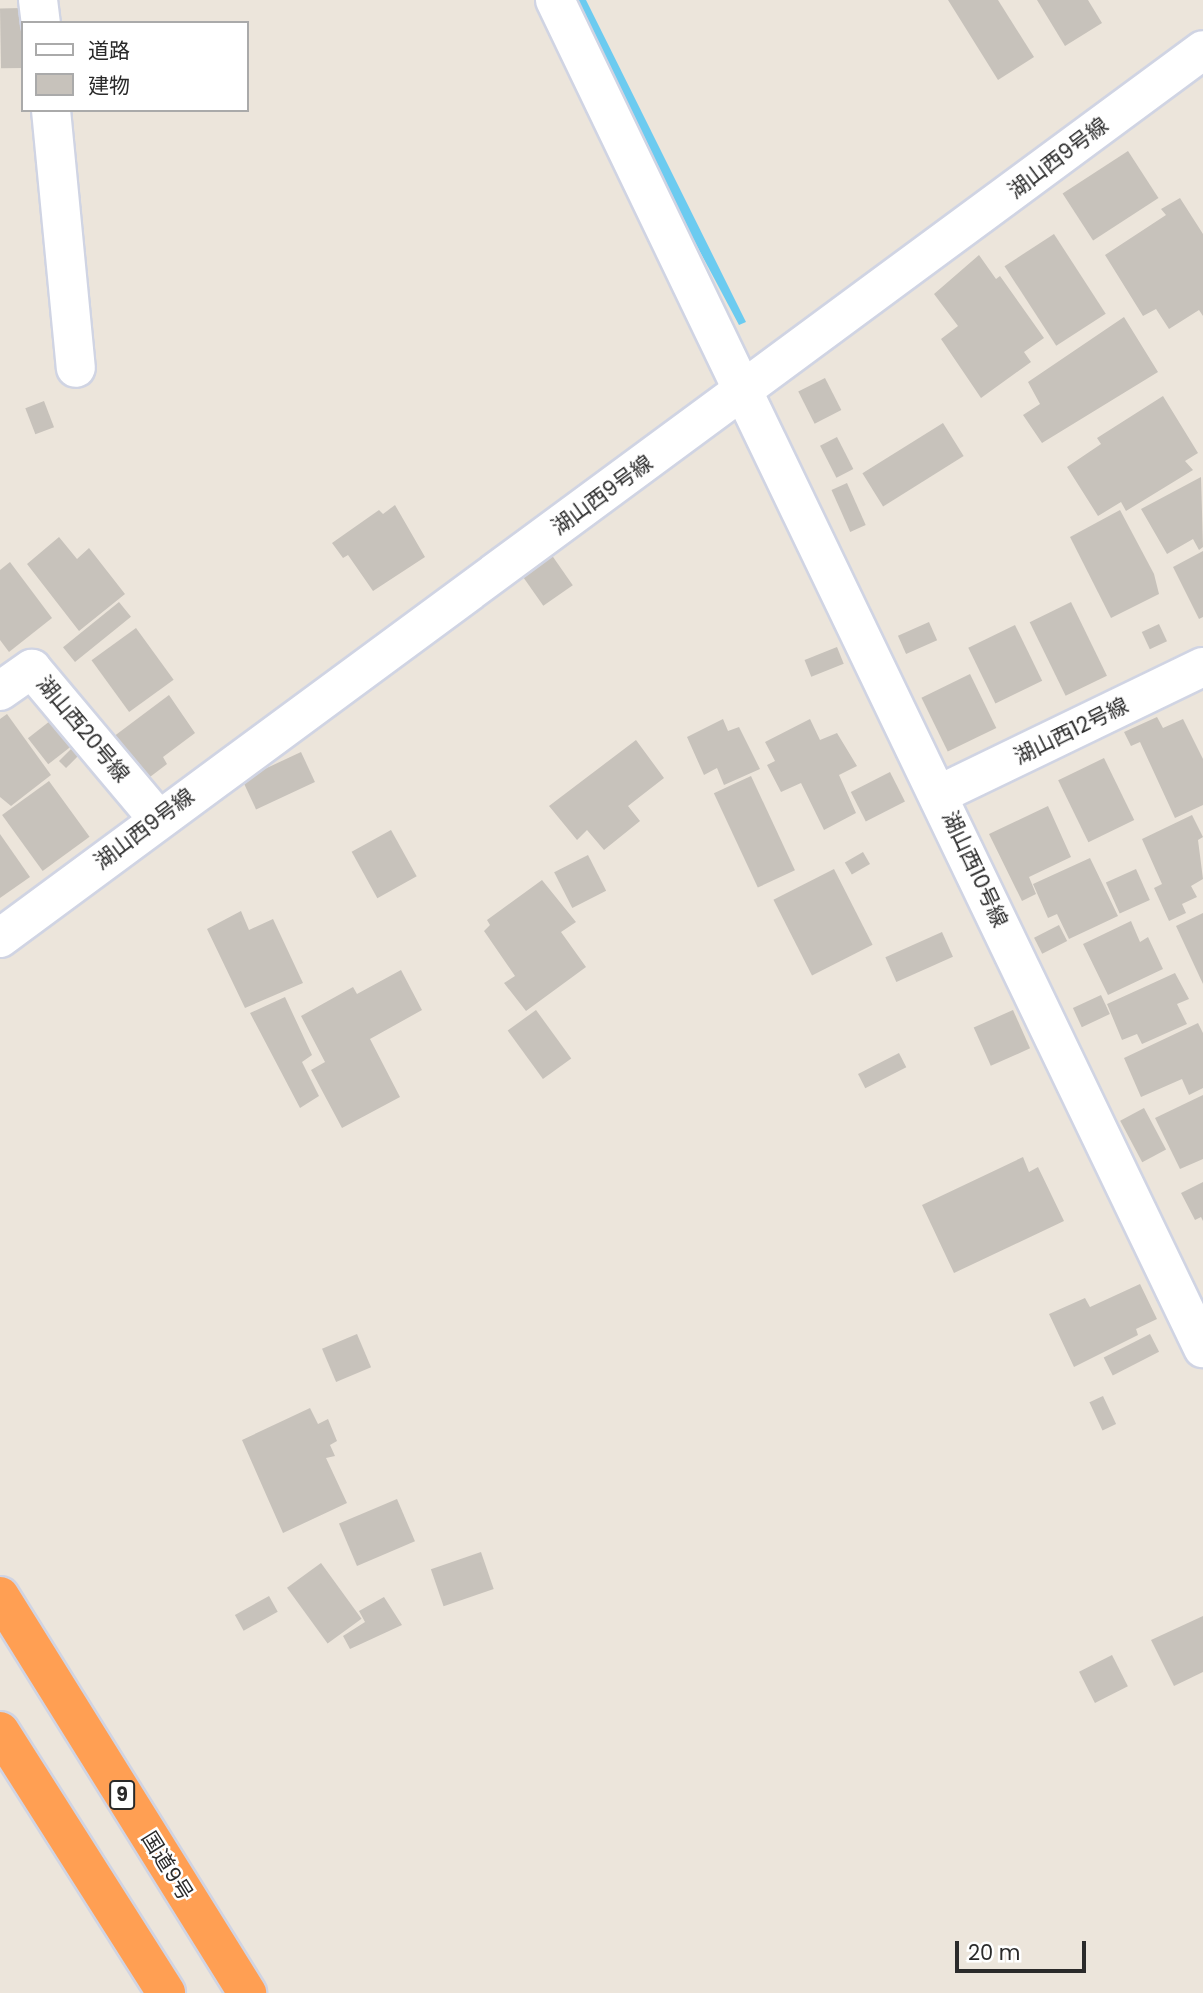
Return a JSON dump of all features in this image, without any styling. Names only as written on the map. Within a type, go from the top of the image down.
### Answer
[{"type":"highway","name":"国道9号","points":[[0,1596],[247,1993]]},
{"type":"highway","points":[[0,1731],[166,1993]]},
{"type":"street","points":[[38,0],[41,21]]},
{"type":"street","name":"湖山西10号線","points":[[555,0],[940,794],[1203,1348]]},
{"type":"street","name":"湖山西9号線","points":[[0,938],[1203,50]]},
{"type":"street","points":[[51,112],[76,368]]},
{"type":"street","name":"湖山西12号線","points":[[940,794],[1203,667]]},
{"type":"street","name":"湖山西20号線","points":[[0,691],[32,669],[158,819]]},
{"type":"water","points":[[578,0],[586,0],[746,322],[739,325],[673,201]]},
{"type":"building","points":[[948,0],[998,0],[1034,57],[998,80]]},
{"type":"building","points":[[1037,0],[1088,0],[1102,23],[1065,46]]},
{"type":"building","points":[[0,8],[22,8],[21,68],[1,68]]},
{"type":"building","points":[[1128,151],[1158,198],[1093,240],[1063,193]]},
{"type":"building","points":[[1180,198],[1203,234],[1203,316],[1199,310],[1169,329],[1156,309],[1143,316],[1105,255],[1166,215],[1161,209]]},
{"type":"building","points":[[1054,234],[1106,314],[1056,346],[1005,266]]},
{"type":"building","points":[[979,255],[996,279],[1000,276],[1044,338],[1024,352],[1031,362],[981,398],[941,339],[958,326],[934,294]]},
{"type":"building","points":[[1124,317],[1158,372],[1042,443],[1023,415],[1040,404],[1028,382]]},
{"type":"building","points":[[825,378],[841,410],[815,424],[798,392]]},
{"type":"building","points":[[1163,396],[1198,453],[1185,461],[1193,470],[1126,511],[1121,502],[1098,516],[1067,467],[1101,444],[1097,438]]},
{"type":"building","points":[[44,401],[54,427],[35,434],[25,408]]},
{"type":"building","points":[[943,423],[964,456],[883,506],[862,473]]},
{"type":"building","points":[[837,437],[853,469],[836,478],[820,446]]},
{"type":"building","points":[[1201,477],[1203,547],[1199,550],[1193,539],[1167,554],[1141,509]]},
{"type":"building","points":[[847,483],[866,525],[850,532],[831,490]]},
{"type":"building","points":[[395,505],[425,557],[373,591],[348,555],[343,558],[332,543],[379,510],[383,514]]},
{"type":"building","points":[[1120,510],[1154,574],[1159,594],[1111,618],[1070,537]]},
{"type":"building","points":[[59,537],[77,559],[89,548],[125,594],[79,631],[27,564]]},
{"type":"building","points":[[1203,551],[1203,617],[1199,619],[1173,567]]},
{"type":"building","points":[[551,554],[573,585],[543,606],[522,575]]},
{"type":"building","points":[[10,562],[52,618],[9,652],[0,640],[0,570]]},
{"type":"building","points":[[119,602],[131,617],[75,662],[63,647]]},
{"type":"building","points":[[1071,602],[1107,676],[1066,696],[1030,622]]},
{"type":"building","points":[[929,622],[937,640],[906,654],[898,636]]},
{"type":"building","points":[[1159,624],[1167,641],[1150,649],[1142,632]]},
{"type":"building","points":[[1015,625],[1042,681],[995,704],[968,648]]},
{"type":"building","points":[[136,628],[174,680],[129,712],[92,660]]},
{"type":"building","points":[[837,647],[844,664],[811,677],[805,660]]},
{"type":"building","points":[[970,674],[996,728],[948,752],[921,698]]},
{"type":"building","points":[[169,695],[195,733],[163,757],[167,764],[146,780],[113,737]]},
{"type":"building","points":[[7,714],[51,775],[11,806],[0,797],[0,719]]},
{"type":"building","points":[[1157,717],[1163,728],[1183,719],[1203,759],[1203,805],[1175,818],[1140,742],[1131,746],[1124,732]]},
{"type":"building","points":[[723,719],[728,731],[739,727],[760,769],[724,785],[717,768],[704,775],[687,737]]},
{"type":"building","points":[[810,719],[820,740],[837,733],[857,766],[839,775],[856,813],[824,830],[801,783],[781,792],[767,765],[775,761],[765,742]]},
{"type":"building","points":[[50,721],[70,747],[48,764],[28,738]]},
{"type":"building","points":[[636,740],[664,778],[628,806],[640,821],[604,850],[587,830],[577,840],[549,806]]},
{"type":"building","points":[[71,749],[78,756],[66,768],[59,761]]},
{"type":"building","points":[[301,752],[315,782],[256,809],[242,779]]},
{"type":"building","points":[[1104,758],[1134,820],[1088,842],[1058,780]]},
{"type":"building","points":[[890,772],[905,801],[866,821],[851,792]]},
{"type":"building","points":[[751,776],[795,870],[758,888],[714,793]]},
{"type":"building","points":[[49,781],[90,837],[43,871],[2,815]]},
{"type":"building","points":[[1048,806],[1071,857],[1029,877],[1036,894],[1022,901],[989,834]]},
{"type":"building","points":[[1192,815],[1203,837],[1198,840],[1203,879],[1191,886],[1197,897],[1182,904],[1186,913],[1169,921],[1154,888],[1162,884],[1142,839]]},
{"type":"building","points":[[391,830],[417,876],[377,898],[352,852]]},
{"type":"building","points":[[0,834],[30,877],[0,898]]},
{"type":"building","points":[[863,852],[870,864],[852,875],[845,862]]},
{"type":"building","points":[[588,855],[606,891],[572,908],[554,872]]},
{"type":"building","points":[[1090,858],[1118,916],[1069,939],[1057,914],[1048,918],[1033,884]]},
{"type":"building","points":[[834,869],[873,945],[812,976],[773,900]]},
{"type":"building","points":[[1136,869],[1150,900],[1120,913],[1106,882]]},
{"type":"building","points":[[542,880],[576,922],[561,932],[586,967],[526,1011],[504,983],[515,976],[484,931],[490,925],[487,920]]},
{"type":"building","points":[[241,911],[249,930],[273,919],[303,983],[245,1008],[207,929]]},
{"type":"building","points":[[1203,913],[1203,984],[1176,926]]},
{"type":"building","points":[[1131,921],[1140,942],[1148,937],[1163,969],[1108,995],[1083,944]]},
{"type":"building","points":[[1059,925],[1067,941],[1042,954],[1034,938]]},
{"type":"building","points":[[942,932],[953,957],[896,982],[885,957]]},
{"type":"building","points":[[401,970],[422,1010],[370,1039],[400,1097],[342,1128],[311,1070],[325,1062],[301,1016],[353,987],[357,994]]},
{"type":"building","points":[[1175,973],[1189,999],[1177,1004],[1187,1024],[1142,1044],[1137,1034],[1122,1040],[1107,1004]]},
{"type":"building","points":[[1101,995],[1110,1014],[1082,1027],[1073,1008]]},
{"type":"building","points":[[285,997],[312,1055],[302,1062],[319,1096],[300,1108],[250,1013]]},
{"type":"building","points":[[536,1010],[571,1059],[543,1079],[508,1031]]},
{"type":"building","points":[[1013,1010],[1030,1048],[991,1066],[974,1027]]},
{"type":"building","points":[[1198,1023],[1203,1033],[1203,1088],[1189,1095],[1182,1079],[1141,1097],[1124,1058]]},
{"type":"building","points":[[899,1053],[906,1067],[865,1088],[858,1074]]},
{"type":"building","points":[[1203,1095],[1203,1159],[1180,1169],[1155,1118]]},
{"type":"building","points":[[1144,1108],[1166,1149],[1142,1162],[1120,1121]]},
{"type":"building","points":[[1023,1157],[1029,1172],[1038,1167],[1064,1221],[954,1273],[922,1205]]},
{"type":"building","points":[[1203,1182],[1203,1221],[1201,1217],[1195,1220],[1181,1193]]},
{"type":"building","points":[[1140,1284],[1157,1319],[1136,1329],[1138,1335],[1074,1367],[1049,1314],[1085,1298],[1090,1307]]},
{"type":"building","points":[[357,1334],[371,1367],[336,1382],[322,1349]]},
{"type":"building","points":[[1150,1334],[1159,1352],[1113,1375],[1104,1358]]},
{"type":"building","points":[[1103,1396],[1116,1424],[1103,1430],[1089,1402]]},
{"type":"building","points":[[310,1408],[318,1424],[328,1419],[337,1441],[330,1445],[335,1456],[326,1458],[347,1503],[283,1533],[242,1440]]},
{"type":"building","points":[[397,1499],[415,1541],[357,1566],[339,1524]]},
{"type":"building","points":[[481,1552],[494,1589],[444,1606],[431,1569]]},
{"type":"building","points":[[321,1563],[362,1619],[328,1644],[287,1588]]},
{"type":"building","points":[[269,1596],[278,1612],[244,1631],[235,1615]]},
{"type":"building","points":[[384,1597],[402,1625],[350,1649],[343,1636],[365,1622],[359,1611]]},
{"type":"building","points":[[1203,1616],[1203,1672],[1174,1686],[1151,1640]]},
{"type":"building","points":[[1112,1655],[1128,1686],[1095,1703],[1079,1672]]}]
